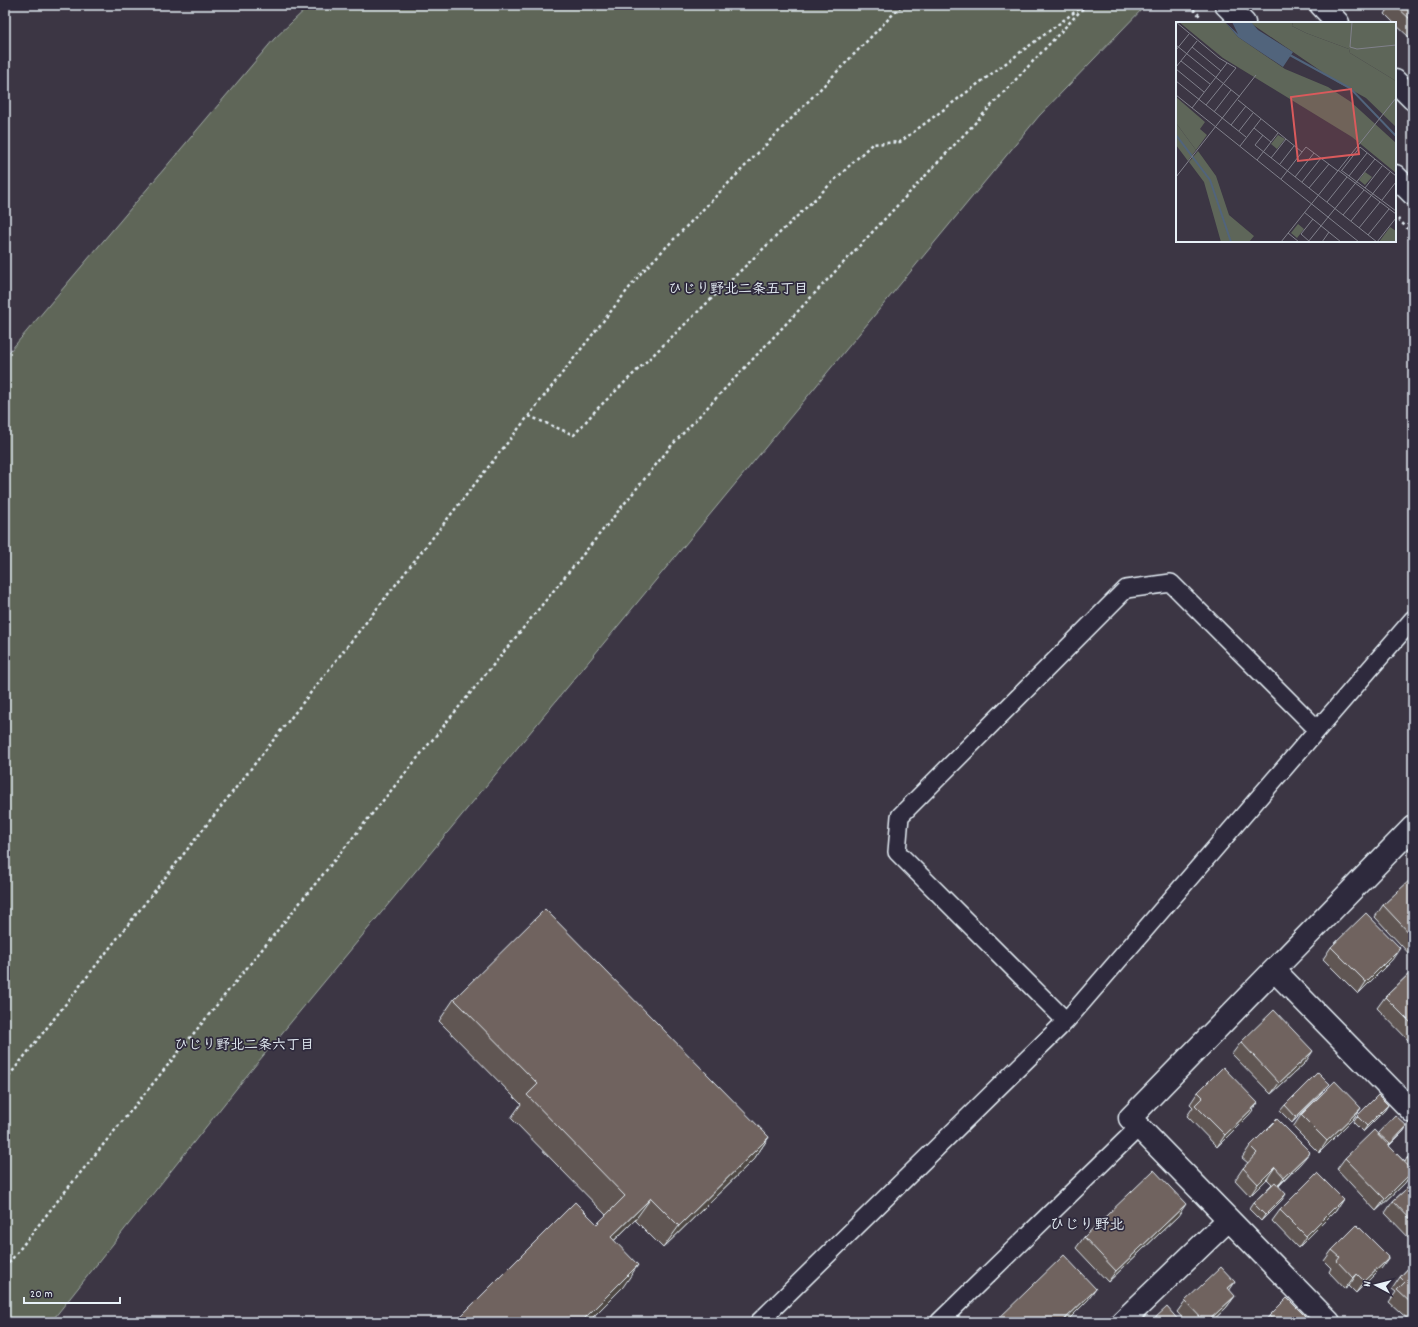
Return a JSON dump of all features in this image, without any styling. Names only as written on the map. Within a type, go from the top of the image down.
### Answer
[{"type":"street","points":[[1226,5],[1243,22]]},
{"type":"street","points":[[1321,5],[1337,22]]},
{"type":"street","points":[[1396,82],[1413,99]]},
{"type":"street","points":[[1396,177],[1413,194]]},
{"type":"street","points":[[1329,1322],[1130,1118],[1413,827]]},
{"type":"street","points":[[1274,970],[1413,1112]]},
{"type":"street","points":[[1122,1322],[1228,1220]]},
{"type":"lane","points":[[1066,1021],[897,852],[900,816],[1126,589],[1171,583],[1317,729]]},
{"type":"lane","points":[[759,1322],[1066,1021],[1413,619]]},
{"type":"lane","points":[[939,1322],[1139,1127]]},
{"type":"path","points":[[5,1081],[641,273],[902,5]]},
{"type":"path","points":[[529,416],[574,435],[596,410],[872,144],[900,142],[1085,5]]},
{"type":"path","points":[[5,1268],[55,1204],[672,445],[1085,5]]},
{"type":"path","points":[[1396,217],[1413,234]]},
{"type":"green space","points":[[310,5],[1146,5],[1039,116],[244,1079],[51,1322],[5,1322],[5,357],[274,39]]},
{"type":"building","points":[[1395,5],[1413,5],[1413,22]]},
{"type":"building","points":[[1412,878],[1413,879],[1413,937],[1383,905]]},
{"type":"building","points":[[545,909],[769,1137],[679,1226],[651,1198],[611,1237],[638,1265],[581,1322],[455,1322],[575,1202],[597,1224],[625,1196],[527,1095],[538,1084],[454,999]]},
{"type":"building","points":[[1366,913],[1400,948],[1366,982],[1331,947]]},
{"type":"building","points":[[1413,970],[1413,1025],[1385,997]]},
{"type":"building","points":[[1274,1010],[1313,1051],[1279,1083],[1241,1042]]},
{"type":"building","points":[[1223,1067],[1258,1103],[1225,1135],[1195,1105],[1203,1097],[1198,1092]]},
{"type":"building","points":[[1318,1072],[1330,1084],[1296,1117],[1285,1105]]},
{"type":"building","points":[[1335,1081],[1361,1108],[1327,1141],[1301,1115]]},
{"type":"building","points":[[1378,1095],[1388,1105],[1367,1126],[1357,1116]]},
{"type":"building","points":[[1395,1115],[1407,1126],[1390,1144],[1378,1133]]},
{"type":"building","points":[[1277,1119],[1310,1152],[1284,1177],[1275,1167],[1258,1184],[1243,1168],[1257,1153],[1250,1146]]},
{"type":"building","points":[[1374,1130],[1413,1171],[1385,1199],[1345,1158]]},
{"type":"building","points":[[1413,1153],[1413,1164],[1407,1158]]},
{"type":"building","points":[[1154,1170],[1186,1204],[1116,1271],[1084,1237]]},
{"type":"building","points":[[1317,1173],[1343,1199],[1306,1236],[1280,1210]]},
{"type":"building","points":[[1275,1182],[1286,1194],[1265,1215],[1253,1203]]},
{"type":"building","points":[[1413,1183],[1413,1222],[1393,1201]]},
{"type":"building","points":[[1357,1225],[1389,1257],[1364,1281],[1357,1274],[1353,1278],[1337,1261],[1340,1257],[1332,1250]]},
{"type":"building","points":[[1064,1255],[1096,1289],[1062,1322],[995,1322]]},
{"type":"building","points":[[1413,1263],[1413,1305],[1397,1290],[1405,1282],[1400,1277]]},
{"type":"building","points":[[1221,1267],[1235,1282],[1228,1288],[1235,1296],[1207,1322],[1205,1322],[1185,1301]]},
{"type":"building","points":[[1287,1298],[1305,1316],[1300,1322],[1276,1322],[1269,1316]]},
{"type":"building","points":[[1167,1307],[1180,1322],[1158,1322],[1155,1318]]},
{"type":"district","name":"ひじり野北二条五丁目","points":[[738,288]]},
{"type":"district","name":"ひじり野北二条六丁目","points":[[244,1044]]},
{"type":"district","name":"ひじり野北","points":[[1087,1224]]}]
